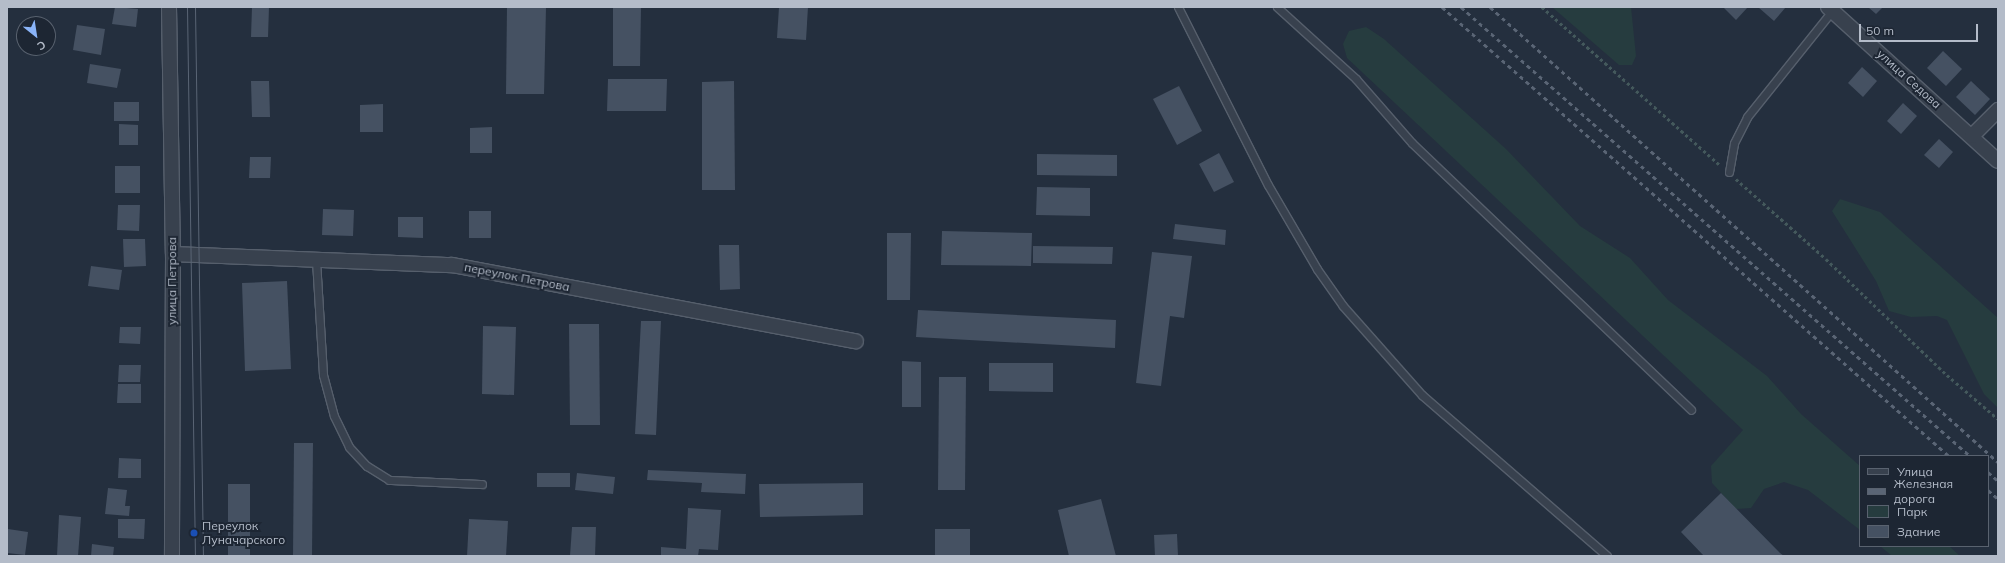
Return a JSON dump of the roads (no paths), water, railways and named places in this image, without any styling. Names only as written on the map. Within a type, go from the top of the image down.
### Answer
[{"type":"street","name":"улица Петрова","points":[[169,7],[172,254],[172,556]]},
{"type":"street","name":"улица Седова","points":[[1830,9],[1998,161]]},
{"type":"street","points":[[1972,136],[1998,110]]},
{"type":"street","name":"переулок Петрова","points":[[172,254],[452,265],[856,341]]},
{"type":"lane","points":[[1178,7],[1268,185],[1317,269],[1343,306],[1422,395],[1607,556]]},
{"type":"lane","points":[[1276,7],[1356,79],[1412,143],[1691,410]]},
{"type":"lane","points":[[1729,172],[1734,143],[1747,117],[1830,9]]},
{"type":"lane","points":[[316,260],[323,375],[334,416],[349,447],[367,466],[389,480],[482,484]]},
{"type":"tram line","points":[[187,7],[195,556]]},
{"type":"tram line","points":[[195,7],[203,556]]},
{"type":"railway","points":[[1442,7],[1948,455]]},
{"type":"railway","points":[[1461,7],[1969,455]]},
{"type":"railway","points":[[1490,7],[1998,462]]},
{"type":"railway","points":[[1989,473],[1998,481]]},
{"type":"railway","points":[[1989,491],[1998,499]]},
{"type":"place","name":"Переулок Луначарского","points":[[194,533]]}]
